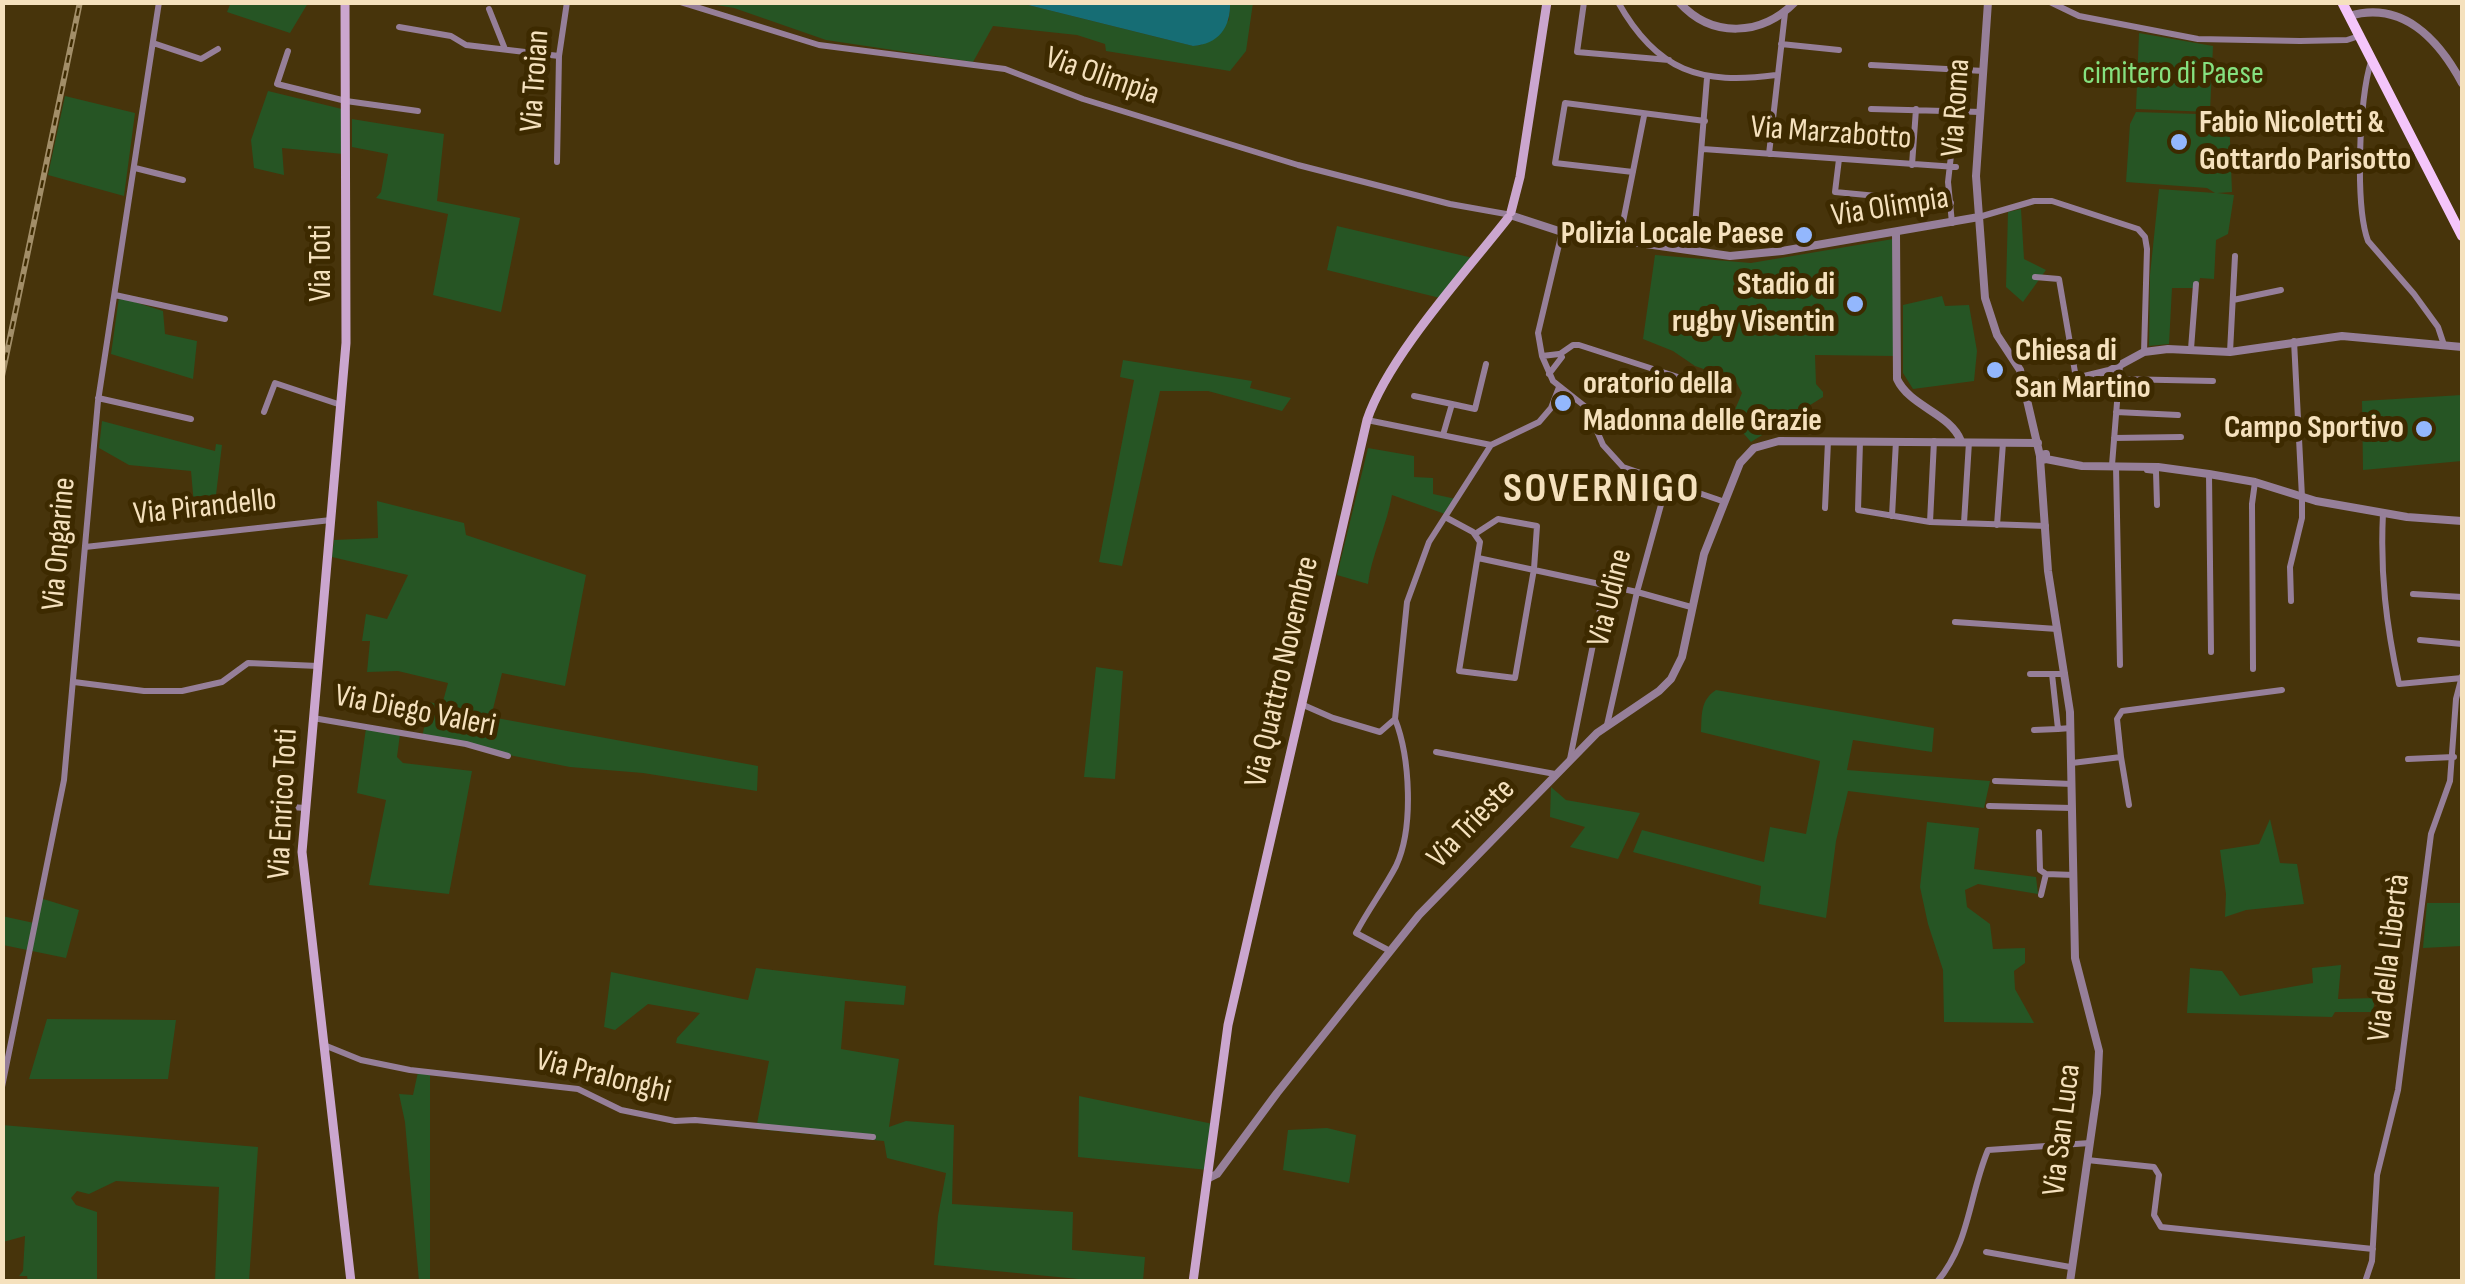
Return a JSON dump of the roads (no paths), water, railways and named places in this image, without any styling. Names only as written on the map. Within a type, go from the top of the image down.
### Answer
[{"type":"main road","name":"Via Toti","points":[[331,521],[347,324],[345,2]]},
{"type":"main road","name":"Via Quattro Novembre","points":[[1207,1179],[1228,1024],[1367,420],[1374,398],[1401,356],[1510,215],[1520,177],[1547,2]]},
{"type":"main road","points":[[2342,2],[2462,236]]},
{"type":"main road","name":"Via Enrico Toti","points":[[331,521],[302,872],[351,1282]]},
{"type":"main road","points":[[1193,1282],[1207,1179]]},
{"type":"street","name":"Via Ongarine","points":[[2,1088],[64,780],[98,398],[159,2]]},
{"type":"street","name":"Via Troian","points":[[556,162],[559,56],[567,2]]},
{"type":"street","name":"Via Olimpia","points":[[680,2],[819,44],[1005,70],[1099,104],[1298,165],[1450,204],[1510,215],[1562,232],[1618,242],[1730,256],[1979,217]]},
{"type":"street","points":[[1584,2],[1578,52],[1670,61]]},
{"type":"street","points":[[1618,2],[1645,40],[1678,68],[1707,78],[1776,75]]},
{"type":"street","points":[[1680,2],[1708,24],[1735,30],[1762,26],[1795,2]]},
{"type":"street","name":"Via Roma","points":[[1988,2],[1976,176],[1985,298],[1990,320],[2020,370],[2045,459]]},
{"type":"street","points":[[2050,2],[2079,16],[2198,38],[2316,41],[2359,36]]},
{"type":"street","points":[[489,9],[505,50]]},
{"type":"street","points":[[2349,16],[2379,10],[2425,29],[2462,82]]},
{"type":"street","points":[[1769,154],[1785,12]]},
{"type":"street","points":[[399,27],[451,36],[466,45],[559,56]]},
{"type":"street","points":[[153,43],[200,59],[218,49]]},
{"type":"street","points":[[1781,44],[1839,50]]},
{"type":"street","points":[[288,51],[277,84],[346,101],[418,111]]},
{"type":"street","points":[[2372,60],[2358,195],[2368,240],[2414,294],[2438,328],[2444,345]]},
{"type":"street","points":[[1870,65],[1985,71]]},
{"type":"street","points":[[1693,250],[1707,78]]},
{"type":"street","points":[[1632,172],[1554,163],[1565,103],[1705,121]]},
{"type":"street","points":[[1871,109],[1981,112]]},
{"type":"street","points":[[1912,165],[1916,109]]},
{"type":"street","points":[[1952,223],[1948,182],[1953,167],[1956,111]]},
{"type":"street","points":[[1618,242],[1644,116]]},
{"type":"street","name":"Via Marzabotto","points":[[1702,149],[1953,167]]},
{"type":"street","points":[[1839,159],[1836,192],[1951,204]]},
{"type":"street","points":[[2262,161],[2360,168]]},
{"type":"street","points":[[135,168],[182,180]]},
{"type":"street","points":[[1979,217],[2052,201],[2138,228],[2145,236],[2147,248],[2144,352]]},
{"type":"street","points":[[1562,232],[1538,333],[1550,374],[1559,387],[1588,408],[1604,445],[1623,467],[1726,502]]},
{"type":"street","points":[[1896,232],[1897,379],[1905,394],[1950,426],[1965,442],[1964,523]]},
{"type":"street","points":[[2230,352],[2235,256]]},
{"type":"street","points":[[2034,277],[2058,279],[2076,378]]},
{"type":"street","points":[[2191,349],[2196,284]]},
{"type":"street","points":[[2233,300],[2280,290]]},
{"type":"street","points":[[115,296],[226,319]]},
{"type":"street","points":[[2026,391],[2120,365],[2144,352],[2230,352],[2342,336],[2462,346]]},
{"type":"street","points":[[2291,601],[2290,567],[2302,518],[2294,340]]},
{"type":"street","points":[[1542,356],[1560,354],[1574,345],[1681,378]]},
{"type":"street","points":[[1550,374],[1561,360],[1560,354]]},
{"type":"street","points":[[1414,396],[1475,409],[1486,364]]},
{"type":"street","points":[[2120,365],[2114,438],[2120,665]]},
{"type":"street","points":[[2119,379],[2213,381]]},
{"type":"street","points":[[264,412],[275,383],[341,404]]},
{"type":"street","points":[[1390,950],[1356,933],[1396,866],[1403,844],[1404,749],[1395,719],[1410,590],[1429,542],[1491,444],[1539,422],[1559,387]]},
{"type":"street","points":[[98,398],[191,419]]},
{"type":"street","points":[[1443,434],[1452,404]]},
{"type":"street","points":[[2116,412],[2178,414]]},
{"type":"street","points":[[1367,420],[1491,444]]},
{"type":"street","points":[[2016,443],[2036,432]]},
{"type":"street","points":[[2114,438],[2180,437]]},
{"type":"street","name":"Via Trieste","points":[[1207,1179],[1215,1177],[1419,915],[1570,759],[1672,678],[1682,657],[1704,554],[1740,463],[1754,448],[1779,440],[1828,440]]},
{"type":"street","points":[[1825,508],[1828,440],[2038,444]]},
{"type":"street","points":[[1892,516],[1896,441]]},
{"type":"street","points":[[1930,522],[1934,441]]},
{"type":"street","points":[[1860,442],[1858,510],[1930,522],[2046,526]]},
{"type":"street","points":[[1997,525],[2003,443]]},
{"type":"street","points":[[2045,459],[2082,466],[2209,474],[2383,513],[2462,521]]},
{"type":"street","name":"Via San Luca","points":[[2045,459],[2048,571],[2071,728],[2076,971],[2099,1051],[2098,1094],[2070,1282]]},
{"type":"street","points":[[2115,466],[2156,471],[2157,505]]},
{"type":"street","points":[[2209,474],[2210,652]]},
{"type":"street","points":[[2253,669],[2255,482]]},
{"type":"street","name":"Via Udine","points":[[1607,726],[1636,592],[1667,483]]},
{"type":"street","points":[[2383,513],[2384,616],[2399,684],[2462,677]]},
{"type":"street","points":[[1447,518],[1475,534],[1480,542],[1459,671],[1515,678],[1534,569],[1537,526],[1498,519],[1475,534]]},
{"type":"street","name":"Via Pirandello","points":[[85,547],[331,521]]},
{"type":"street","points":[[1478,558],[1691,607]]},
{"type":"street","points":[[1570,759],[1605,585]]},
{"type":"street","points":[[2413,594],[2462,597]]},
{"type":"street","points":[[1955,622],[2057,629]]},
{"type":"street","points":[[2420,640],[2462,644]]},
{"type":"street","points":[[74,682],[144,691],[182,691],[222,682],[248,663],[318,666]]},
{"type":"street","points":[[2030,674],[2066,674]]},
{"type":"street","points":[[2052,674],[2058,730]]},
{"type":"street","name":"Via della Libertà","points":[[2365,1282],[2372,1249],[2377,1175],[2398,1090],[2431,834],[2450,781],[2462,677]]},
{"type":"street","points":[[2129,805],[2117,719],[2122,711],[2282,690]]},
{"type":"street","points":[[1301,704],[1380,732],[1395,719]]},
{"type":"street","name":"Via Diego Valeri","points":[[313,718],[466,744],[508,756]]},
{"type":"street","points":[[2034,730],[2071,728]]},
{"type":"street","points":[[1436,752],[1555,774]]},
{"type":"street","points":[[2408,759],[2454,756]]},
{"type":"street","points":[[2072,763],[2121,757]]},
{"type":"street","points":[[280,773],[278,806],[305,808]]},
{"type":"street","points":[[1995,781],[2073,784]]},
{"type":"street","points":[[1989,806],[2074,808]]},
{"type":"street","points":[[2039,832],[2040,870],[2046,874],[2075,874]]},
{"type":"street","points":[[2041,895],[2046,874]]},
{"type":"street","name":"Via Pralonghi","points":[[324,1045],[360,1060],[410,1070],[578,1090],[621,1110],[675,1121],[873,1137]]},
{"type":"street","points":[[1937,1282],[1952,1264],[1962,1242],[1988,1150],[2090,1143]]},
{"type":"street","points":[[2087,1160],[2154,1167],[2159,1176],[2154,1215],[2161,1228],[2372,1249]]},
{"type":"street","points":[[1209,1166],[1226,1161]]},
{"type":"street","points":[[1986,1252],[2070,1267]]},
{"type":"water","points":[[1230,2],[1228,20],[1221,33],[1209,42],[1193,46],[1020,3]]},
{"type":"railway","points":[[2,376],[80,2]]},
{"type":"place","name":"Fabio Nicoletti & Gottardo Parisotto","points":[[2179,142]]},
{"type":"place","name":"Polizia Locale Paese","points":[[1804,235]]},
{"type":"place","name":"Stadio di rugby Visentin","points":[[1855,304]]},
{"type":"place","name":"Chiesa di San Martino","points":[[1995,370]]},
{"type":"place","name":"oratorio della Madonna delle Grazie","points":[[1563,403]]},
{"type":"place","name":"Campo Sportivo","points":[[2424,429]]},
{"type":"district","name":"SOVERNIGO","points":[[1602,490]]},
{"type":"park label","name":"cimitero di Paese","points":[[2173,75]]}]
